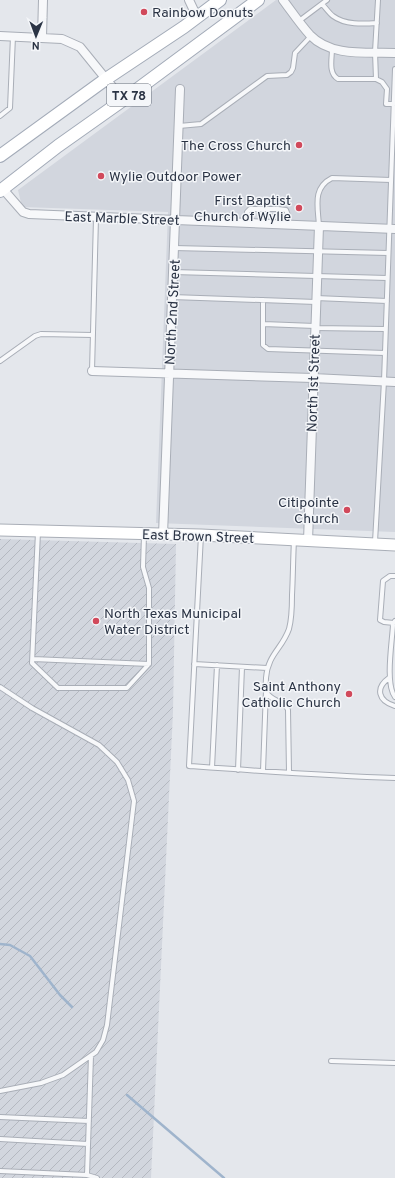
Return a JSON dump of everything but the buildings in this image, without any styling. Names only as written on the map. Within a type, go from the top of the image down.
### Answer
[{"type":"main road","name":"TX 78","points":[[0,156],[106,79],[184,27],[220,0]]},
{"type":"main road","name":"TX 78","points":[[1,190],[58,146],[258,0]]},
{"type":"main road","name":"East Brown Street","points":[[0,530],[201,536],[395,545]]},
{"type":"street","points":[[42,37],[43,0]]},
{"type":"street","points":[[189,0],[196,17]]},
{"type":"street","points":[[283,0],[311,36],[325,46],[342,51],[395,53]]},
{"type":"street","points":[[0,36],[62,39],[80,47],[123,100]]},
{"type":"street","name":"North 2nd Street","points":[[163,535],[180,90]]},
{"type":"street","name":"East Marble Street","points":[[1,190],[23,212],[29,214],[96,218],[392,229]]},
{"type":"street","name":"North 1st Street","points":[[308,541],[312,378],[319,226]]},
{"type":"street","points":[[92,371],[395,382]]},
{"type":"lane","points":[[299,21],[327,0]]},
{"type":"lane","points":[[376,79],[375,52],[378,0]]},
{"type":"lane","points":[[322,4],[332,16],[338,19],[353,23],[377,24]]},
{"type":"lane","points":[[0,116],[10,108],[13,36]]},
{"type":"lane","points":[[179,126],[201,124],[267,76],[287,75],[293,68],[295,53],[311,36]]},
{"type":"lane","points":[[332,49],[331,71],[334,76],[338,78],[376,79],[382,82],[387,88],[386,104],[394,104]]},
{"type":"lane","points":[[374,544],[384,381],[388,253],[392,229],[391,180],[395,69]]},
{"type":"lane","points":[[319,226],[317,198],[320,189],[325,182],[332,178],[391,180]]},
{"type":"lane","points":[[247,223],[247,212],[250,209],[278,209],[286,210],[288,213],[288,225]]},
{"type":"lane","points":[[92,371],[96,218]]},
{"type":"lane","points":[[174,248],[388,253]]},
{"type":"lane","points":[[173,272],[317,277],[325,275],[387,278]]},
{"type":"lane","points":[[172,297],[263,300],[387,301]]},
{"type":"lane","points":[[263,300],[263,344],[265,347],[385,352]]},
{"type":"lane","points":[[263,324],[386,329]]},
{"type":"lane","points":[[0,361],[40,334],[93,335]]},
{"type":"lane","points":[[38,532],[32,663],[58,688],[127,688],[149,664],[149,588],[143,567],[144,535]]},
{"type":"lane","points":[[201,536],[189,766],[335,776],[395,778]]},
{"type":"lane","points":[[263,771],[267,668],[285,637],[290,623],[294,540]]},
{"type":"lane","points":[[395,576],[390,576],[383,581],[380,620],[384,622],[395,622],[389,678],[390,689],[395,697]]},
{"type":"lane","points":[[32,659],[149,664]]},
{"type":"lane","points":[[194,664],[267,668]]},
{"type":"lane","points":[[212,768],[216,665]]},
{"type":"lane","points":[[238,770],[242,667]]},
{"type":"lane","points":[[389,678],[380,687],[380,693],[386,702],[395,706]]},
{"type":"lane","points":[[0,687],[32,708],[99,745],[117,762],[128,780],[134,801],[108,1025],[103,1040],[96,1052],[64,1075],[41,1083],[0,1091]]},
{"type":"lane","points":[[266,688],[270,697],[284,704],[288,710],[289,772]]},
{"type":"lane","points":[[87,1175],[91,1056]]},
{"type":"lane","points":[[331,1061],[395,1063]]},
{"type":"lane","points":[[0,1117],[89,1121]]},
{"type":"lane","points":[[0,1139],[88,1144]]},
{"type":"lane","points":[[0,1171],[87,1175],[97,1178]]},
{"type":"shaded area","points":[[276,0],[395,0],[395,532],[156,523],[168,212],[22,207],[18,190]]},
{"type":"shaded area","points":[[0,539],[176,544],[173,712],[151,1178],[0,1178]]},
{"type":"waterway","points":[[0,944],[10,945],[30,956],[60,995],[72,1007]]},
{"type":"waterway","points":[[127,1095],[224,1178]]},
{"type":"place","name":"Rainbow Donuts","points":[[144,12]]},
{"type":"place","name":"The Cross Church","points":[[299,145]]},
{"type":"place","name":"Wylie Outdoor Power","points":[[101,176]]},
{"type":"place","name":"First Baptist Church of Wylie","points":[[299,208]]},
{"type":"place","name":"Citipointe Church","points":[[347,510]]},
{"type":"place","name":"North Texas Municipal Water District","points":[[96,621]]},
{"type":"place","name":"Saint Anthony Catholic Church","points":[[349,694]]}]
